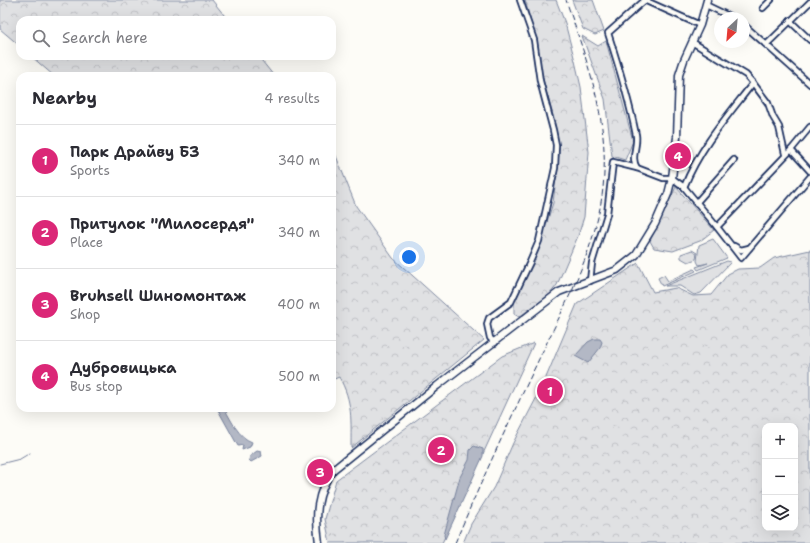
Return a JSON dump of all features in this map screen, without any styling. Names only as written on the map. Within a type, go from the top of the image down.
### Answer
[{"type":"main road","points":[[319,543],[316,514],[320,495],[333,470],[437,386],[495,343],[559,292],[617,270],[636,255],[661,212],[672,178],[677,137],[679,75],[700,25],[706,3]]},
{"type":"street","points":[[495,343],[490,338],[487,324],[489,318],[511,302],[530,262],[541,234],[555,168],[556,145],[553,130],[540,81],[534,40],[520,0]]},
{"type":"street","points":[[763,8],[771,0]]},
{"type":"street","points":[[637,168],[634,158],[637,141],[630,102],[608,33],[644,1],[700,25]]},
{"type":"street","points":[[767,44],[810,2]]},
{"type":"street","points":[[706,3],[723,12]]},
{"type":"street","points":[[790,21],[810,40]]},
{"type":"street","points":[[750,30],[810,84]]},
{"type":"street","points":[[692,42],[746,75],[753,83],[768,103],[773,117],[779,127],[785,154]]},
{"type":"street","points":[[684,187],[693,165],[703,147],[753,83]]},
{"type":"street","points":[[717,227],[785,154],[791,150],[810,127]]},
{"type":"street","points":[[791,150],[810,171]]},
{"type":"street","points":[[696,203],[734,160]]},
{"type":"street","points":[[590,281],[592,263],[607,214],[611,191],[613,162],[637,168],[663,178],[672,178],[684,187],[741,258],[810,177]]},
{"type":"street","points":[[731,245],[741,250],[750,247]]},
{"type":"green space","points":[[0,0],[212,0],[225,16],[16,16],[16,43],[0,29]]},
{"type":"green space","points":[[525,0],[556,0],[565,23],[581,87],[589,152],[584,217],[578,236],[557,285],[550,294],[519,317],[514,314],[514,302],[539,247],[553,203],[559,154],[554,119],[539,65],[540,56]]},
{"type":"green space","points":[[572,0],[593,0],[604,31],[595,35],[583,29]]},
{"type":"green space","points":[[582,36],[598,46],[606,41],[633,141],[625,160],[612,156],[605,99]]},
{"type":"green space","points":[[36,60],[261,60],[271,72],[49,72]]},
{"type":"green space","points":[[336,156],[356,206],[393,258],[484,340],[351,448],[349,403],[344,386],[339,377],[336,378]]},
{"type":"green space","points":[[676,187],[714,230],[700,241],[673,251],[654,248],[650,241]]},
{"type":"green space","points":[[713,239],[727,258],[698,270],[696,267],[708,263],[699,265],[697,261],[699,245]]},
{"type":"green space","points":[[692,250],[697,253],[696,259],[688,262],[681,258],[681,254]]},
{"type":"green space","points":[[810,250],[810,543],[463,543],[471,524],[494,487],[513,443],[542,387],[577,304],[638,263],[653,292],[676,288],[693,296],[711,295],[728,274],[738,269],[760,268],[774,258]]},
{"type":"green space","points":[[727,261],[731,262],[701,293],[694,295],[680,286],[665,286]]},
{"type":"green space","points":[[694,269],[696,271],[662,286],[658,278],[664,275],[668,281]]},
{"type":"green space","points":[[534,343],[442,543],[330,543],[325,519],[336,480],[502,356]]},
{"type":"shaded area","points":[[594,339],[600,339],[602,342],[600,348],[588,363],[575,356],[588,342]]},
{"type":"shaded area","points":[[219,412],[226,412],[239,432],[247,440],[252,442],[250,447],[242,450],[243,445],[238,446]]},
{"type":"shaded area","points":[[474,446],[483,449],[483,456],[445,539],[444,535],[460,477],[469,460],[470,450]]},
{"type":"shaded area","points":[[257,451],[261,452],[262,456],[251,462],[249,460],[250,456]]},
{"type":"waterway","points":[[0,464],[20,459],[30,453]]},
{"type":"railway","points":[[455,543],[581,269],[597,222],[602,198],[604,173],[602,128],[587,63],[566,0]]},
{"type":"place","name":"Дубровицька","points":[[678,156]]},
{"type":"place","name":"Парк Драйву Б3","points":[[550,391]]},
{"type":"place","name":"Притулок \"Милосердя\"","points":[[441,450]]},
{"type":"place","name":"Bruhsell Шиномонтаж","points":[[320,472]]}]
